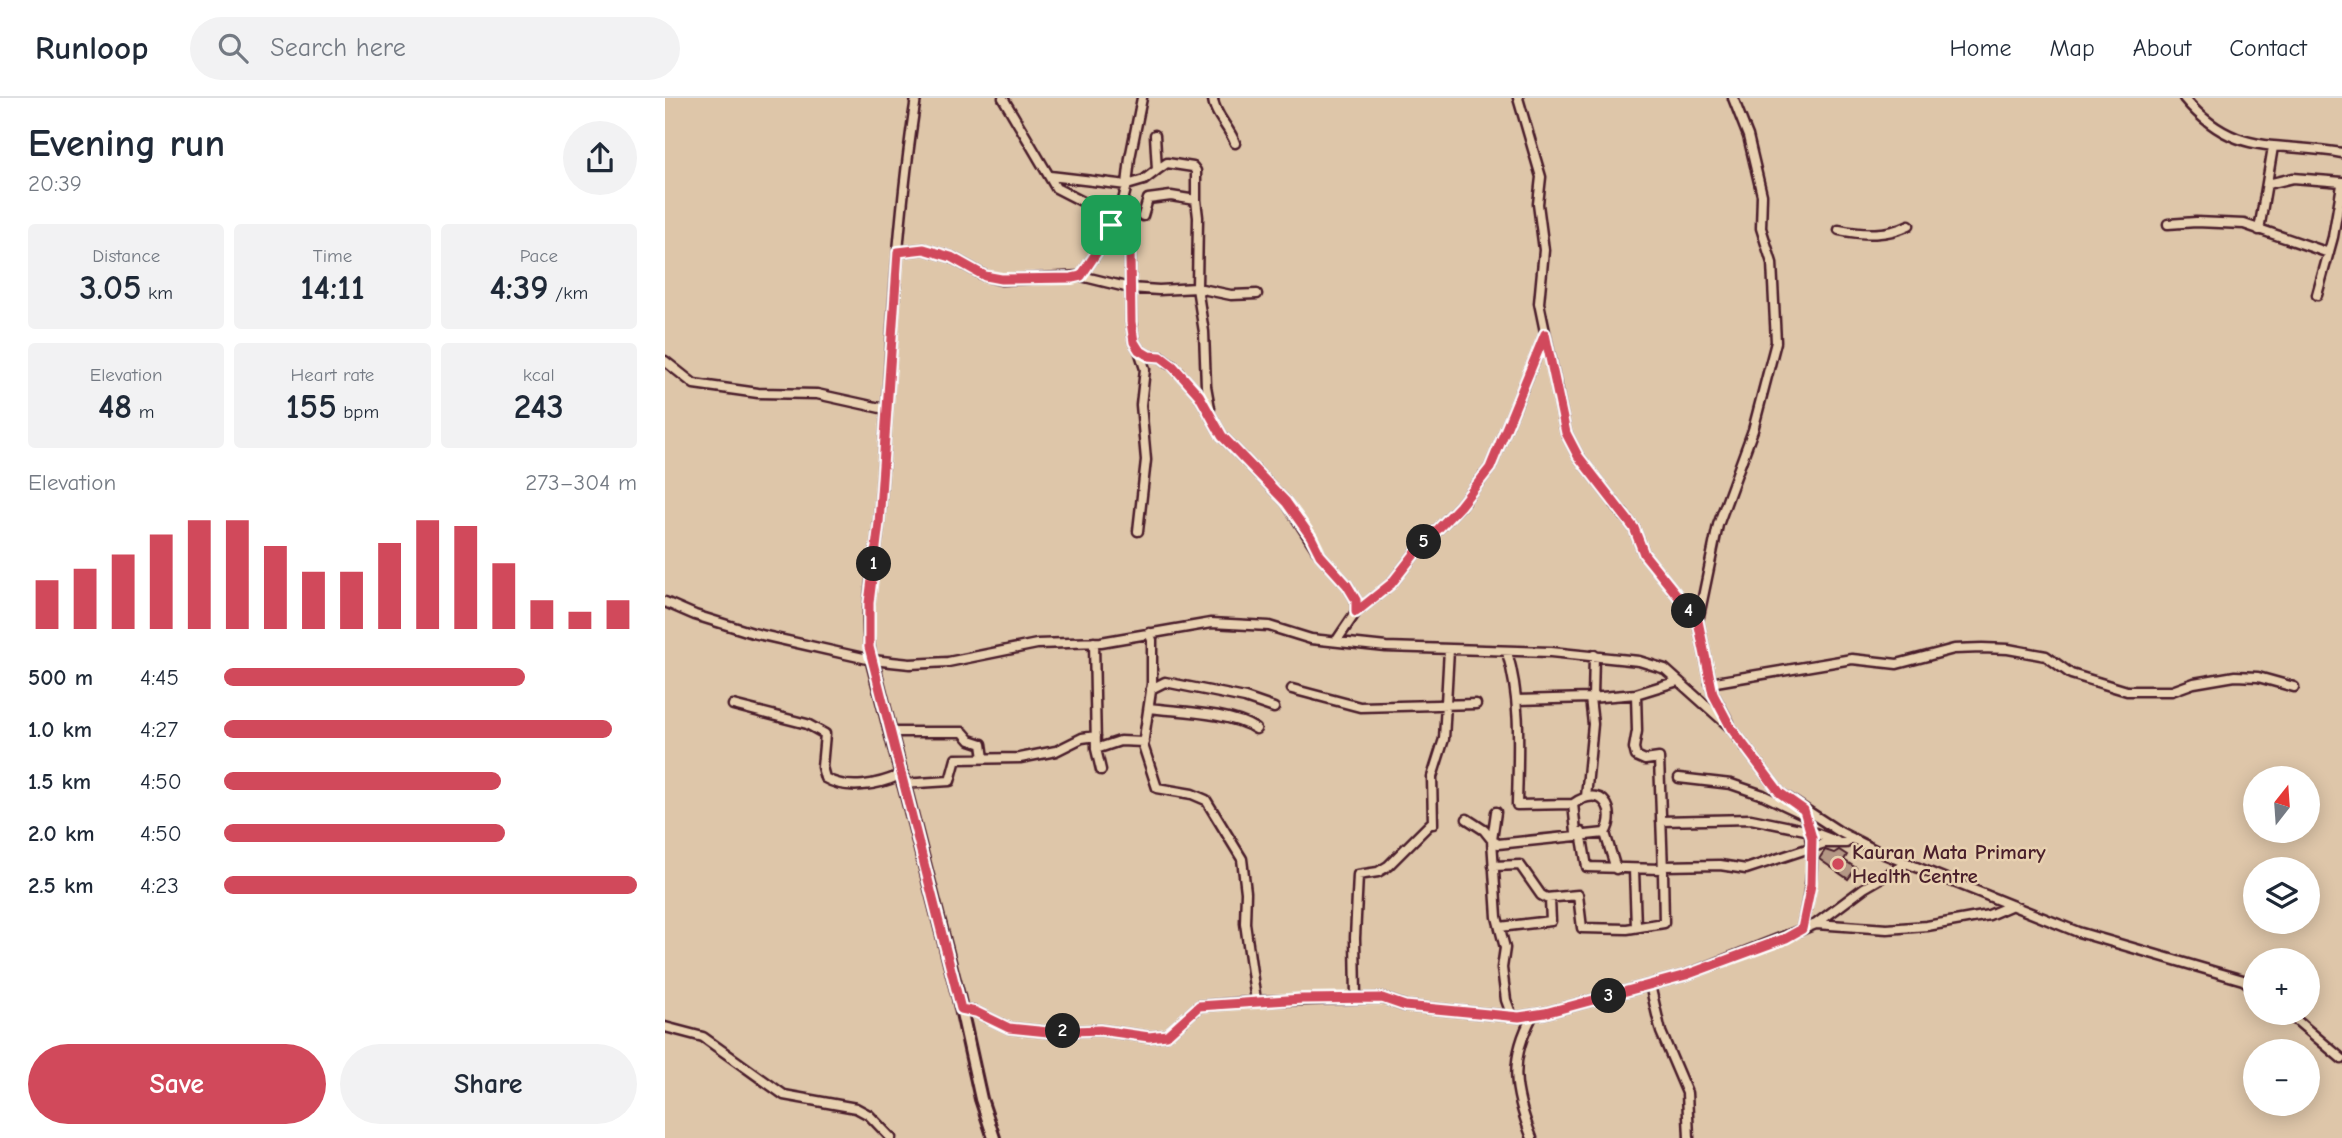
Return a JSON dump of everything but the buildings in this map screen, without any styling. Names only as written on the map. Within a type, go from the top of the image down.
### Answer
[{"type":"main road","points":[[872,660],[961,1009],[981,1099],[994,1138]]},
{"type":"street","points":[[872,660],[869,647],[869,603],[879,523],[885,409],[905,170],[916,98]]},
{"type":"street","points":[[1003,98],[1056,188],[1095,208],[1111,225],[1109,234],[1081,276]]},
{"type":"street","points":[[1138,531],[1146,460],[1141,405],[1145,369],[1134,342],[1130,254],[1120,212],[1142,98]]},
{"type":"street","points":[[1213,98],[1213,105],[1231,131],[1235,144]]},
{"type":"street","points":[[1518,98],[1541,177],[1538,204],[1544,250],[1539,303],[1566,433],[1578,456],[1634,528],[1644,554],[1698,621]]},
{"type":"street","points":[[1731,728],[1710,683],[1698,621],[1718,525],[1753,430],[1776,342],[1772,262],[1761,228],[1762,195],[1748,136],[1733,98]]},
{"type":"street","points":[[2184,98],[2214,128],[2243,142],[2342,153]]},
{"type":"street","points":[[1155,135],[1157,170]]},
{"type":"street","points":[[2259,230],[2273,147]]},
{"type":"street","points":[[1050,176],[1127,185],[1143,180],[1167,163],[1193,167],[1196,172],[1198,216],[1197,288],[1204,332],[1210,411]]},
{"type":"street","points":[[2268,184],[2279,179],[2293,178],[2342,184],[2329,253],[2317,295]]},
{"type":"street","points":[[1143,216],[1148,199],[1171,196],[1196,200]]},
{"type":"street","points":[[1104,218],[1120,212]]},
{"type":"street","points":[[2168,224],[2244,224],[2329,253]]},
{"type":"street","points":[[1839,230],[1879,234],[1895,232],[1909,225]]},
{"type":"street","points":[[898,252],[924,249],[951,257],[985,276],[1001,279],[1081,276],[1130,288],[1197,288],[1231,295],[1257,294]]},
{"type":"street","points":[[1337,640],[1356,612],[1391,584],[1490,468],[1545,334]]},
{"type":"street","points":[[1139,350],[1149,356],[1161,357],[1173,366],[1199,395],[1222,436],[1286,502],[1311,537],[1320,555],[1347,585],[1356,600],[1356,612]]},
{"type":"street","points":[[665,361],[694,384],[758,393],[817,394],[885,409]]},
{"type":"street","points":[[665,602],[695,615],[753,633],[872,660],[910,664],[948,662],[1037,644],[1094,642],[1211,623],[1269,626],[1311,639],[1386,647],[1594,655],[1639,661],[1665,669],[1731,728],[1780,793],[1805,813],[1812,847],[1811,885],[1802,929]]},
{"type":"street","points":[[1149,633],[1151,689],[1144,742],[1157,788],[1192,794],[1206,800],[1242,859],[1246,892],[1245,923],[1256,1001]]},
{"type":"street","points":[[1094,642],[1095,749],[1101,770]]},
{"type":"street","points":[[1710,683],[1852,659],[1897,664],[1954,649],[1982,648],[2008,649],[2046,656],[2071,674],[2127,691],[2172,691],[2194,683],[2235,676],[2258,677],[2294,687]]},
{"type":"street","points":[[1356,998],[1358,875],[1378,872],[1388,866],[1431,824],[1432,777],[1444,740],[1449,649]]},
{"type":"street","points":[[1507,652],[1515,679],[1520,722],[1517,805],[1573,804],[1586,797],[1601,797],[1605,801],[1609,826],[1605,833],[1616,869]]},
{"type":"street","points":[[1586,797],[1593,724],[1594,655]]},
{"type":"street","points":[[1517,700],[1636,694],[1678,681]]},
{"type":"street","points":[[1151,689],[1165,682],[1245,698],[1274,708]]},
{"type":"street","points":[[1292,689],[1360,707],[1476,704]]},
{"type":"street","points":[[1546,898],[1579,895],[1583,928],[1636,927],[1664,923],[1659,758],[1645,760],[1636,756],[1636,694]]},
{"type":"street","points":[[733,705],[807,723],[825,734],[822,767],[825,778],[836,785],[862,785],[901,779],[950,781],[956,759],[1020,758],[1056,751],[1082,738],[1096,736]]},
{"type":"street","points":[[1149,708],[1225,717],[1245,722],[1256,729]]},
{"type":"street","points":[[890,732],[963,732],[970,740],[982,744],[984,758]]},
{"type":"street","points":[[1095,749],[1120,741],[1144,742]]},
{"type":"street","points":[[1679,778],[1731,784],[1763,795],[1907,863],[2010,906],[2078,932],[2243,980]]},
{"type":"street","points":[[1573,804],[1576,832],[1582,835]]},
{"type":"street","points":[[1496,812],[1493,819],[1493,866],[1504,948],[1502,968],[1506,1000],[1512,1016]]},
{"type":"street","points":[[1661,821],[1751,818],[1810,831],[1842,843]]},
{"type":"street","points":[[1467,819],[1484,830],[1498,844],[1605,833]]},
{"type":"street","points":[[1582,835],[1587,867],[1634,870],[1720,865],[1746,869],[1825,843],[1851,842],[1852,838]]},
{"type":"street","points":[[961,1009],[976,1012],[1009,1028],[1048,1032],[1100,1030],[1149,1037],[1167,1035],[1199,1006],[1256,1001],[1382,998],[1405,1006],[1512,1016],[1533,1015],[1686,975],[1786,938],[1816,924],[1864,888],[1907,863]]},
{"type":"street","points":[[1493,866],[1520,865],[1550,900],[1551,921],[1500,927]]},
{"type":"street","points":[[1634,870],[1636,927]]},
{"type":"street","points":[[1816,924],[1887,929],[1927,926],[1989,915],[2010,906]]},
{"type":"street","points":[[1650,985],[1661,1032],[1686,1093],[1689,1138]]},
{"type":"street","points":[[1532,1138],[1515,1084],[1515,1073],[1525,1029],[1533,1015]]},
{"type":"street","points":[[2302,1025],[2342,1059]]},
{"type":"street","points":[[665,1027],[702,1037],[784,1095],[856,1108],[869,1115],[891,1138]]},
{"type":"place","name":"Kauran Mata Primary Health Centre","points":[[1838,864]]},
{"type":"route","points":[[1120,212],[1130,254],[1131,322],[1134,342],[1139,350],[1149,356],[1161,357],[1173,366],[1199,395],[1222,436],[1286,502],[1311,537],[1315,549],[1353,593],[1356,612],[1391,584],[1490,468],[1545,334],[1566,433],[1578,456],[1634,528],[1644,554],[1698,621],[1713,694],[1731,728],[1780,793],[1804,810],[1812,838],[1811,885],[1802,929],[1786,938],[1686,975],[1545,1013],[1519,1017],[1405,1006],[1382,998],[1302,999],[1199,1006],[1167,1035],[1149,1037],[1100,1030],[1048,1032],[1009,1028],[976,1012],[961,1009],[869,647],[869,603],[879,523],[888,358],[898,252],[924,249],[951,257],[985,276],[1001,279],[1072,278],[1081,276],[1109,234],[1111,225],[1104,218],[1120,212]]}]
